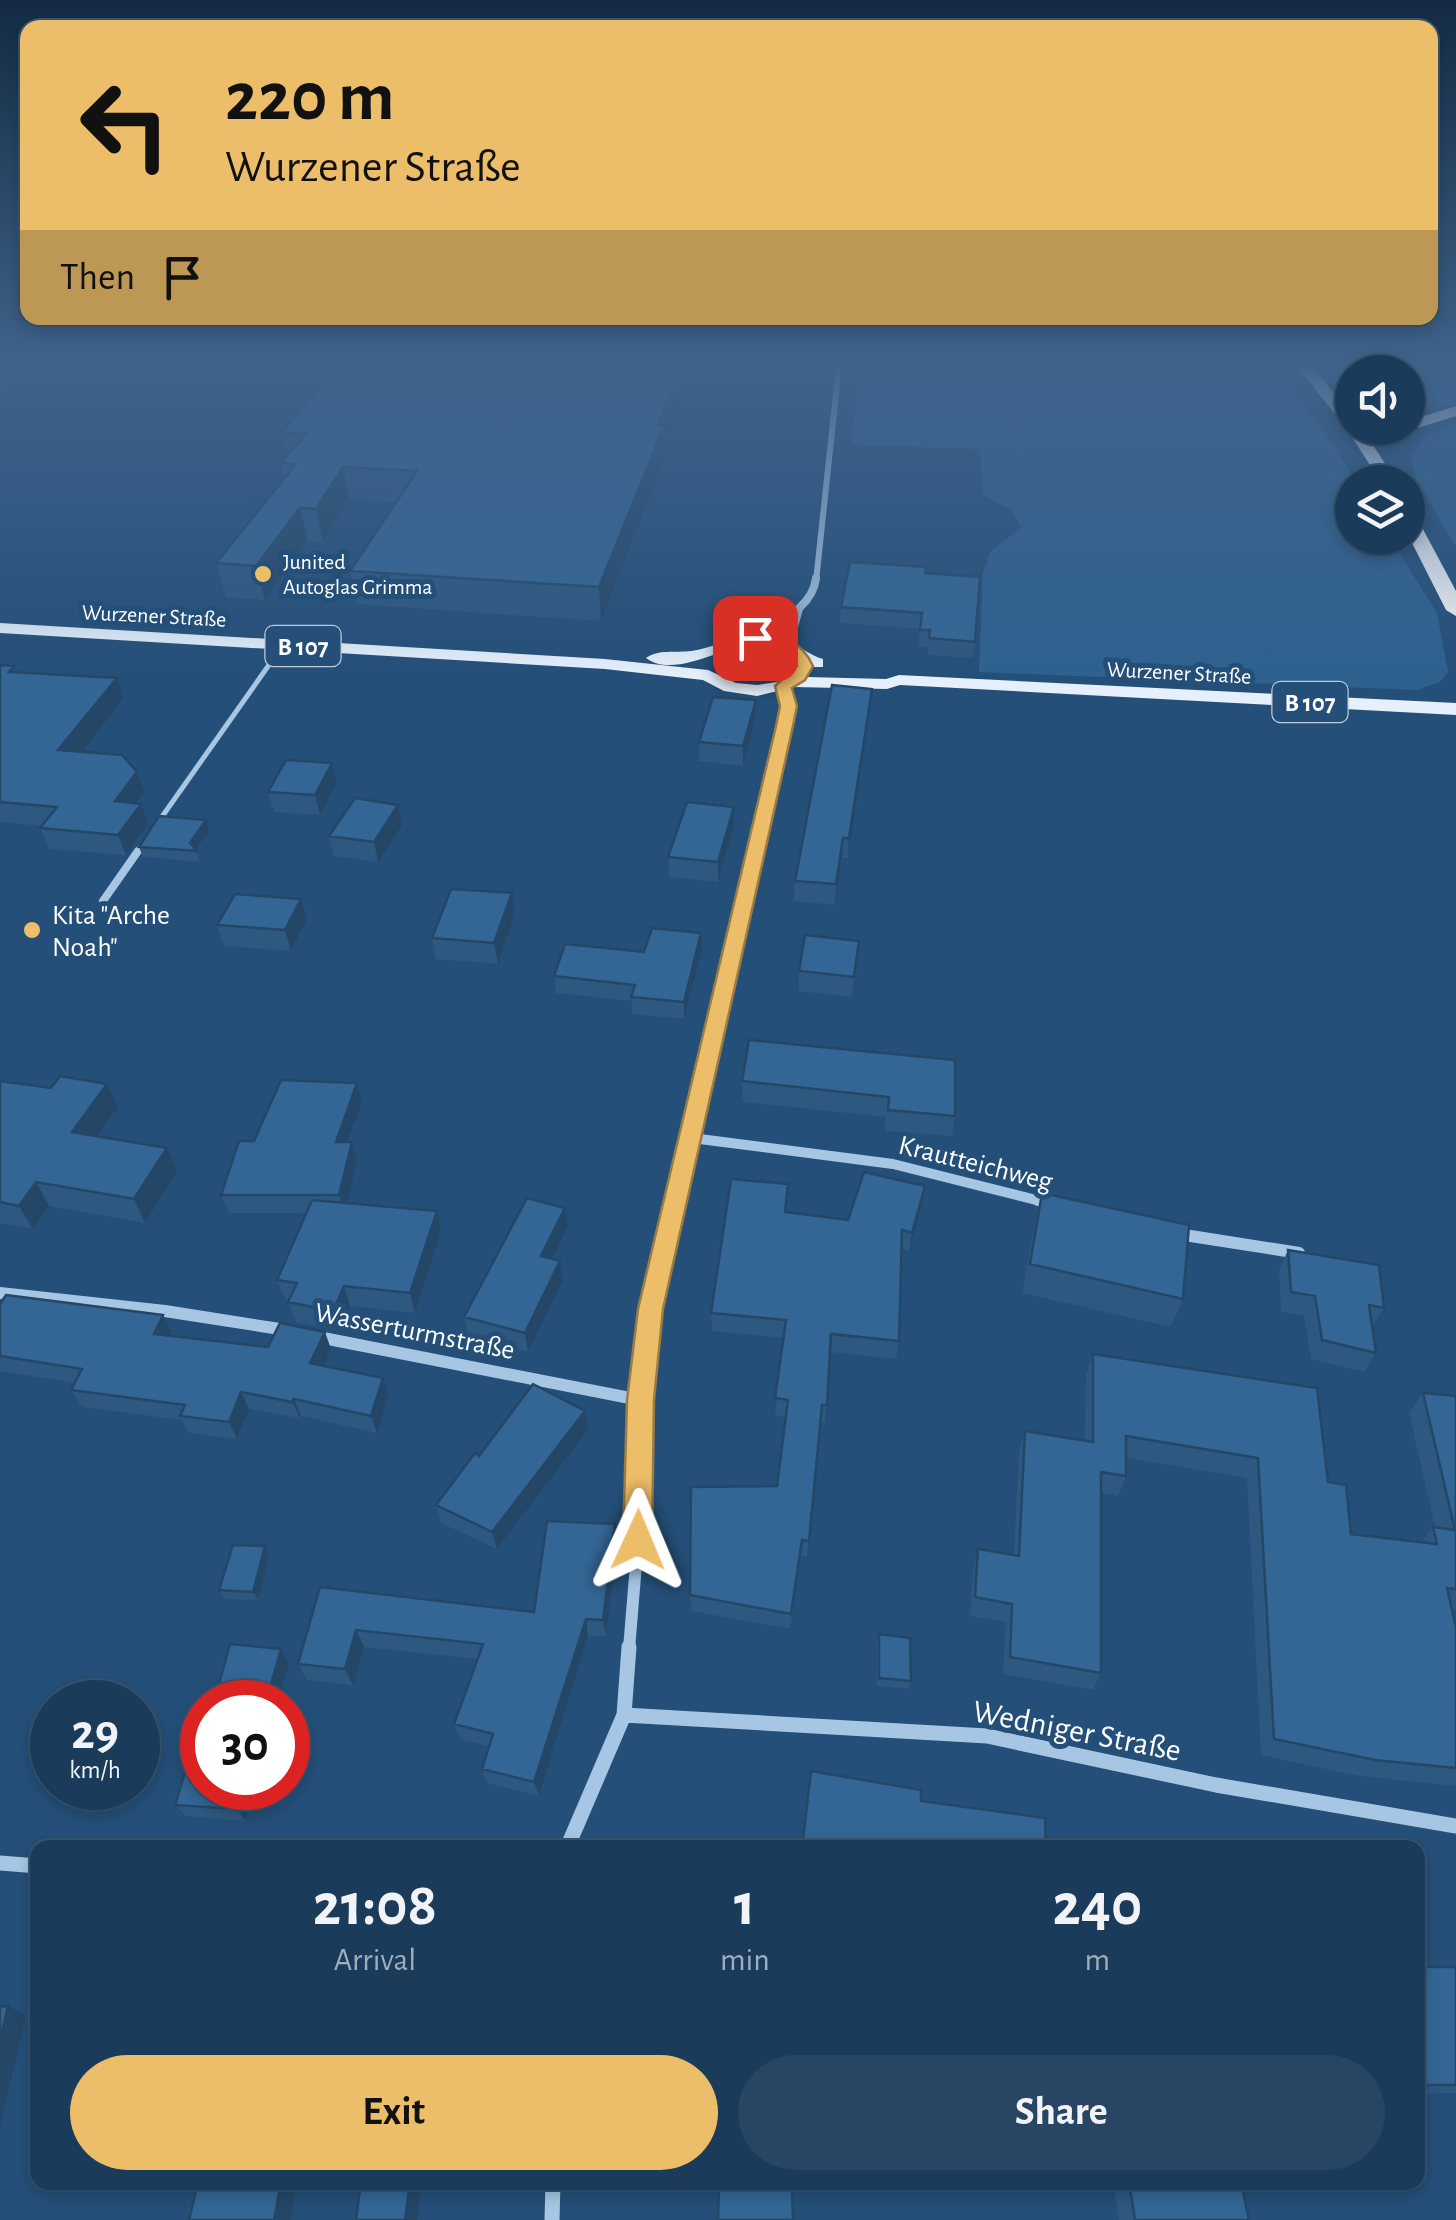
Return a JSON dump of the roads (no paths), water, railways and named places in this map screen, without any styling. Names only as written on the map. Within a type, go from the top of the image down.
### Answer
[{"type":"highway","points":[[1425,551],[1456,610]]},
{"type":"main road","name":"Wurzener Straße","points":[[1,629],[605,664],[708,675],[740,690],[788,684],[887,684],[899,680]]},
{"type":"main road","points":[[755,638],[789,646],[804,661],[804,670],[788,684]]},
{"type":"main road","name":"Wurzener Straße","points":[[605,664],[706,654],[726,642],[755,638]]},
{"type":"main road","points":[[706,654],[703,664],[708,675]]},
{"type":"main road","name":"Wurzener Straße","points":[[804,661],[883,673],[899,680],[1456,709]]},
{"type":"street","points":[[755,638],[799,609],[815,587],[828,470]]},
{"type":"street","points":[[789,646],[799,609]]},
{"type":"street","points":[[570,1840],[624,1715],[638,1540],[640,1400],[650,1309],[788,706],[788,684]]},
{"type":"street","name":"Krautteichweg","points":[[692,1138],[893,1164],[1058,1205]]},
{"type":"street","points":[[1168,1233],[1309,1254]]},
{"type":"street","name":"Wasserturmstraße","points":[[0,1293],[165,1311],[294,1332]]},
{"type":"street","name":"Wasserturmstraße","points":[[312,1335],[640,1400]]},
{"type":"street","name":"Wedniger Straße","points":[[624,1715],[987,1736],[1216,1785],[1456,1826]]},
{"type":"street","points":[[0,1863],[30,1865]]},
{"type":"street","points":[[552,2220],[553,2190]]},
{"type":"lane","points":[[103,901],[283,645]]},
{"type":"place","name":"Junited Autoglas Grimma","points":[[263,574]]},
{"type":"place","name":"Kita \"Arche Noah\"","points":[[32,930]]}]
